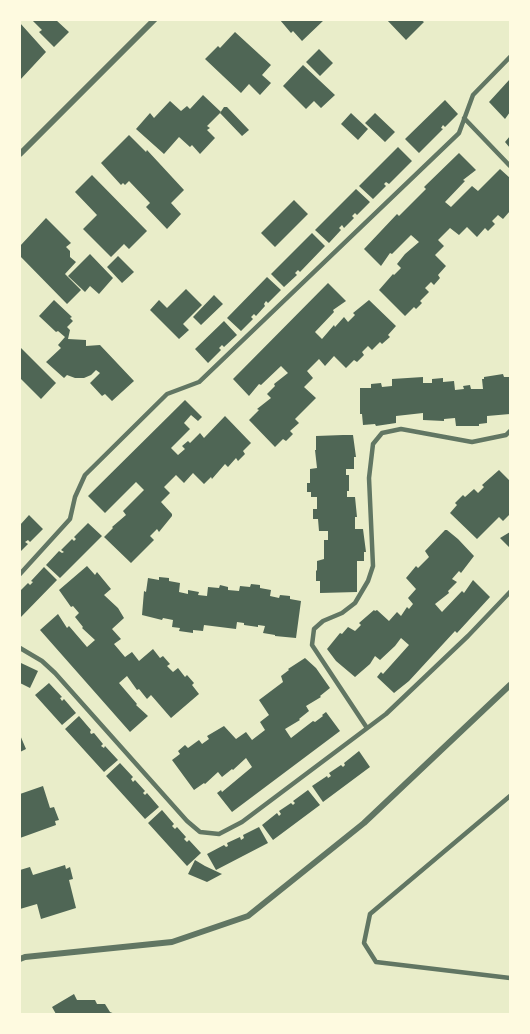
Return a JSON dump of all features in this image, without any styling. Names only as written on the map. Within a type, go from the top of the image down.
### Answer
[{"type":"street","points":[[20,154],[153,20]]},
{"type":"street","points":[[20,959],[172,942],[248,916],[364,824],[510,685]]},
{"type":"lane","points":[[20,574],[69,519],[75,497],[85,475],[167,394],[199,382],[459,133],[473,95],[510,57]]},
{"type":"lane","points":[[464,118],[510,166]]},
{"type":"lane","points":[[367,728],[312,645],[314,628],[355,603],[368,581],[373,566],[369,478],[373,444],[382,433],[401,429],[472,442],[506,435],[510,431]]},
{"type":"lane","points":[[20,648],[42,661],[55,674],[187,821],[200,832],[219,834],[243,822],[386,714],[468,636],[510,592]]},
{"type":"lane","points":[[510,796],[370,914],[364,943],[376,962],[510,978]]},
{"type":"building","points":[[32,20],[56,20],[69,32],[54,47],[39,32],[42,30]]},
{"type":"building","points":[[280,20],[324,20],[302,41],[293,31],[291,33]]},
{"type":"building","points":[[387,20],[421,20],[424,22],[406,40]]},
{"type":"building","points":[[20,23],[46,52],[20,80]]},
{"type":"building","points":[[235,32],[271,65],[262,75],[271,83],[260,95],[249,84],[241,93],[205,59],[218,46],[220,48]]},
{"type":"building","points":[[319,49],[333,63],[320,76],[306,62]]},
{"type":"building","points":[[303,65],[335,95],[321,108],[314,101],[306,109],[283,86]]},
{"type":"building","points":[[510,79],[510,112],[505,119],[489,102]]},
{"type":"building","points":[[203,95],[221,112],[207,126],[210,128],[207,130],[215,138],[200,154],[192,145],[190,147],[179,137],[164,154],[136,129],[150,113],[154,118],[170,101],[181,111],[187,106],[190,109]]},
{"type":"building","points":[[445,100],[458,114],[445,127],[443,125],[441,128],[443,129],[419,153],[405,139]]},
{"type":"building","points":[[224,107],[227,107],[249,130],[242,136],[220,113]]},
{"type":"building","points":[[351,113],[368,129],[358,140],[341,124]]},
{"type":"building","points":[[375,113],[395,132],[385,142],[365,123]]},
{"type":"building","points":[[129,135],[146,152],[147,150],[184,190],[171,203],[181,214],[167,229],[146,207],[150,203],[129,181],[121,185],[101,163]]},
{"type":"building","points":[[510,136],[510,148],[505,142]]},
{"type":"building","points":[[398,147],[412,161],[389,184],[386,182],[384,184],[386,186],[373,199],[359,186]]},
{"type":"building","points":[[459,153],[476,170],[463,180],[465,181],[445,202],[451,207],[472,186],[478,191],[500,169],[510,178],[510,211],[503,219],[498,215],[492,221],[495,224],[488,231],[485,228],[477,237],[467,227],[459,235],[450,228],[438,240],[444,246],[435,255],[446,266],[438,275],[440,278],[434,285],[431,282],[425,288],[429,292],[420,301],[422,303],[405,316],[379,290],[401,268],[397,264],[405,254],[419,242],[411,235],[392,254],[390,253],[381,266],[364,249],[397,214],[399,216],[426,189],[424,187]]},
{"type":"building","points":[[92,175],[147,231],[129,249],[124,244],[111,257],[83,229],[97,215],[75,192]]},
{"type":"building","points":[[356,189],[370,202],[357,215],[355,213],[352,216],[354,218],[344,228],[342,225],[339,228],[341,230],[329,243],[315,230]]},
{"type":"building","points":[[294,200],[308,214],[275,247],[261,233]]},
{"type":"building","points":[[46,218],[71,243],[66,247],[70,251],[70,257],[76,262],[65,274],[81,290],[67,304],[20,256],[20,246]]},
{"type":"building","points":[[312,233],[325,246],[300,272],[298,270],[295,273],[297,275],[284,287],[271,274]]},
{"type":"building","points":[[90,254],[113,278],[99,294],[90,286],[85,292],[68,276]]},
{"type":"building","points":[[118,256],[134,272],[122,283],[107,267]]},
{"type":"building","points":[[267,277],[281,290],[268,303],[266,301],[265,306],[256,316],[254,314],[251,317],[253,319],[241,331],[227,318]]},
{"type":"building","points":[[328,283],[346,301],[333,310],[334,312],[315,332],[322,339],[344,317],[348,322],[355,315],[353,313],[369,300],[396,326],[388,335],[390,337],[382,344],[380,342],[372,350],[368,346],[362,352],[364,355],[357,362],[354,360],[346,368],[334,356],[325,366],[319,359],[307,371],[313,378],[304,387],[316,398],[295,419],[299,423],[290,431],[293,434],[286,441],[283,439],[275,447],[249,420],[259,410],[257,409],[271,398],[267,394],[275,386],[274,384],[288,373],[281,366],[261,385],[259,384],[249,396],[233,379]]},
{"type":"building","points":[[186,289],[202,305],[183,324],[189,330],[179,339],[150,310],[159,300],[167,308]]},
{"type":"building","points":[[214,295],[223,304],[201,325],[193,317]]},
{"type":"building","points":[[54,300],[72,317],[70,318],[73,321],[67,327],[70,330],[68,339],[86,340],[86,346],[100,345],[134,381],[112,401],[105,394],[102,396],[90,383],[100,373],[96,370],[84,378],[67,375],[64,378],[46,362],[61,348],[58,345],[65,337],[39,316]]},
{"type":"building","points":[[224,321],[237,335],[224,347],[222,345],[219,348],[221,350],[208,363],[195,349]]},
{"type":"building","points":[[20,347],[56,383],[41,399],[20,378]]},
{"type":"building","points":[[503,374],[504,377],[510,377],[510,414],[487,416],[487,423],[479,424],[479,426],[456,426],[455,418],[444,419],[444,421],[423,420],[423,413],[396,416],[396,423],[363,425],[362,414],[360,414],[360,388],[371,388],[371,384],[381,383],[382,387],[392,386],[392,379],[423,377],[423,383],[432,383],[432,379],[443,378],[443,382],[454,381],[455,390],[464,389],[463,386],[470,385],[471,389],[483,389],[482,379],[484,377]]},
{"type":"building","points":[[185,400],[202,417],[198,421],[191,415],[184,423],[190,429],[171,448],[178,455],[185,449],[182,446],[188,441],[190,443],[200,433],[204,438],[225,416],[251,443],[243,451],[245,454],[238,461],[236,458],[228,467],[225,464],[212,479],[211,477],[204,484],[193,473],[184,483],[176,475],[164,487],[170,493],[161,502],[172,516],[159,532],[157,529],[150,536],[154,540],[131,563],[104,537],[126,515],[123,511],[144,490],[136,482],[105,513],[88,496]]},
{"type":"building","points":[[353,435],[356,457],[354,457],[354,469],[346,469],[346,475],[349,475],[347,497],[355,497],[357,517],[355,517],[355,529],[363,529],[366,552],[364,552],[364,561],[357,561],[357,592],[320,593],[320,581],[316,581],[317,561],[324,559],[324,540],[328,540],[328,531],[319,531],[318,519],[313,519],[313,509],[317,509],[317,497],[311,497],[311,492],[307,492],[307,483],[310,483],[310,469],[317,468],[316,436]]},
{"type":"building","points":[[499,470],[510,481],[510,514],[503,521],[499,517],[477,539],[450,513],[457,505],[455,503],[463,495],[465,497],[474,489],[478,493],[484,487],[482,485]]},
{"type":"building","points":[[29,515],[43,529],[30,542],[28,540],[25,542],[28,544],[20,552],[20,525]]},
{"type":"building","points":[[88,523],[102,536],[60,578],[46,565],[59,551],[64,552],[61,550],[72,539],[74,541],[76,539],[74,537]]},
{"type":"building","points":[[445,530],[458,539],[474,556],[461,573],[459,571],[452,579],[457,582],[448,591],[449,593],[435,604],[442,612],[462,591],[464,593],[473,580],[490,597],[409,681],[394,693],[377,677],[381,672],[383,674],[409,645],[401,638],[380,660],[375,656],[370,664],[355,677],[336,661],[327,649],[348,627],[355,631],[361,625],[359,623],[374,610],[389,621],[397,612],[401,616],[407,607],[409,609],[413,604],[408,598],[416,589],[406,578],[416,566],[418,568],[429,557],[425,551]]},
{"type":"building","points":[[510,532],[510,548],[500,538]]},
{"type":"building","points":[[87,566],[95,575],[97,572],[111,589],[104,595],[118,608],[124,618],[112,629],[121,639],[114,644],[125,657],[132,652],[139,661],[153,649],[160,658],[163,656],[170,664],[167,666],[173,672],[178,668],[194,683],[192,685],[199,694],[171,718],[151,695],[147,699],[139,689],[137,690],[127,676],[119,683],[148,716],[130,732],[40,630],[58,614],[67,628],[69,626],[87,647],[95,640],[82,628],[75,617],[79,613],[73,606],[71,607],[59,590]]},
{"type":"building","points":[[44,567],[57,580],[20,618],[20,591],[28,583],[30,585],[33,582],[31,581]]},
{"type":"building","points":[[159,577],[180,583],[179,592],[188,594],[188,590],[207,596],[208,587],[219,588],[220,585],[228,587],[228,590],[239,591],[240,586],[250,587],[251,584],[271,590],[270,596],[279,598],[280,595],[290,596],[290,599],[301,601],[296,638],[263,633],[265,626],[244,625],[244,623],[237,622],[236,629],[204,625],[203,631],[193,630],[193,633],[179,631],[180,628],[172,627],[173,620],[142,615],[144,591],[146,592],[148,578],[159,580]]},
{"type":"building","points":[[305,658],[316,668],[330,688],[306,706],[309,711],[300,720],[285,729],[291,738],[326,712],[340,731],[232,812],[217,793],[221,790],[222,792],[252,767],[246,758],[222,777],[218,772],[194,790],[172,760],[180,754],[178,751],[185,745],[188,748],[199,740],[202,744],[209,739],[207,736],[224,726],[236,739],[246,732],[252,740],[265,730],[260,722],[269,715],[259,700],[283,682],[281,676],[288,669]]},
{"type":"building","points":[[21,663],[38,671],[30,688],[20,683]]},
{"type":"building","points":[[49,683],[62,697],[60,698],[62,701],[64,699],[76,713],[62,725],[35,695]]},
{"type":"building","points":[[79,716],[91,730],[91,734],[94,733],[103,744],[101,746],[104,748],[105,746],[118,760],[104,772],[65,729]]},
{"type":"building","points":[[20,735],[26,749],[20,752]]},
{"type":"building","points":[[359,751],[370,767],[323,802],[312,786],[327,776],[328,778],[331,776],[329,773],[341,765],[343,767],[344,763]]},
{"type":"building","points":[[120,763],[133,777],[131,779],[133,782],[135,780],[145,791],[143,793],[145,795],[147,793],[159,807],[145,819],[106,776]]},
{"type":"building","points":[[43,786],[50,808],[54,807],[59,820],[55,821],[56,825],[20,838],[20,794]]},
{"type":"building","points":[[308,790],[320,805],[273,840],[262,825],[277,813],[279,816],[281,814],[279,811],[291,803],[293,805],[295,803],[293,801]]},
{"type":"building","points":[[162,810],[174,824],[172,826],[175,829],[177,827],[186,837],[184,839],[187,842],[189,840],[201,853],[187,866],[148,823]]},
{"type":"building","points":[[259,827],[268,843],[216,870],[207,854],[224,845],[228,846],[227,843],[240,837],[241,840],[244,838],[243,835]]},
{"type":"building","points":[[195,860],[222,874],[207,882],[188,874]]},
{"type":"building","points":[[65,865],[66,869],[70,867],[73,879],[69,880],[76,908],[41,919],[37,904],[20,909],[20,870],[30,867],[33,875]]},
{"type":"building","points":[[74,994],[77,1000],[95,1000],[97,1004],[105,1004],[110,1012],[115,1014],[56,1014],[52,1007]]}]
